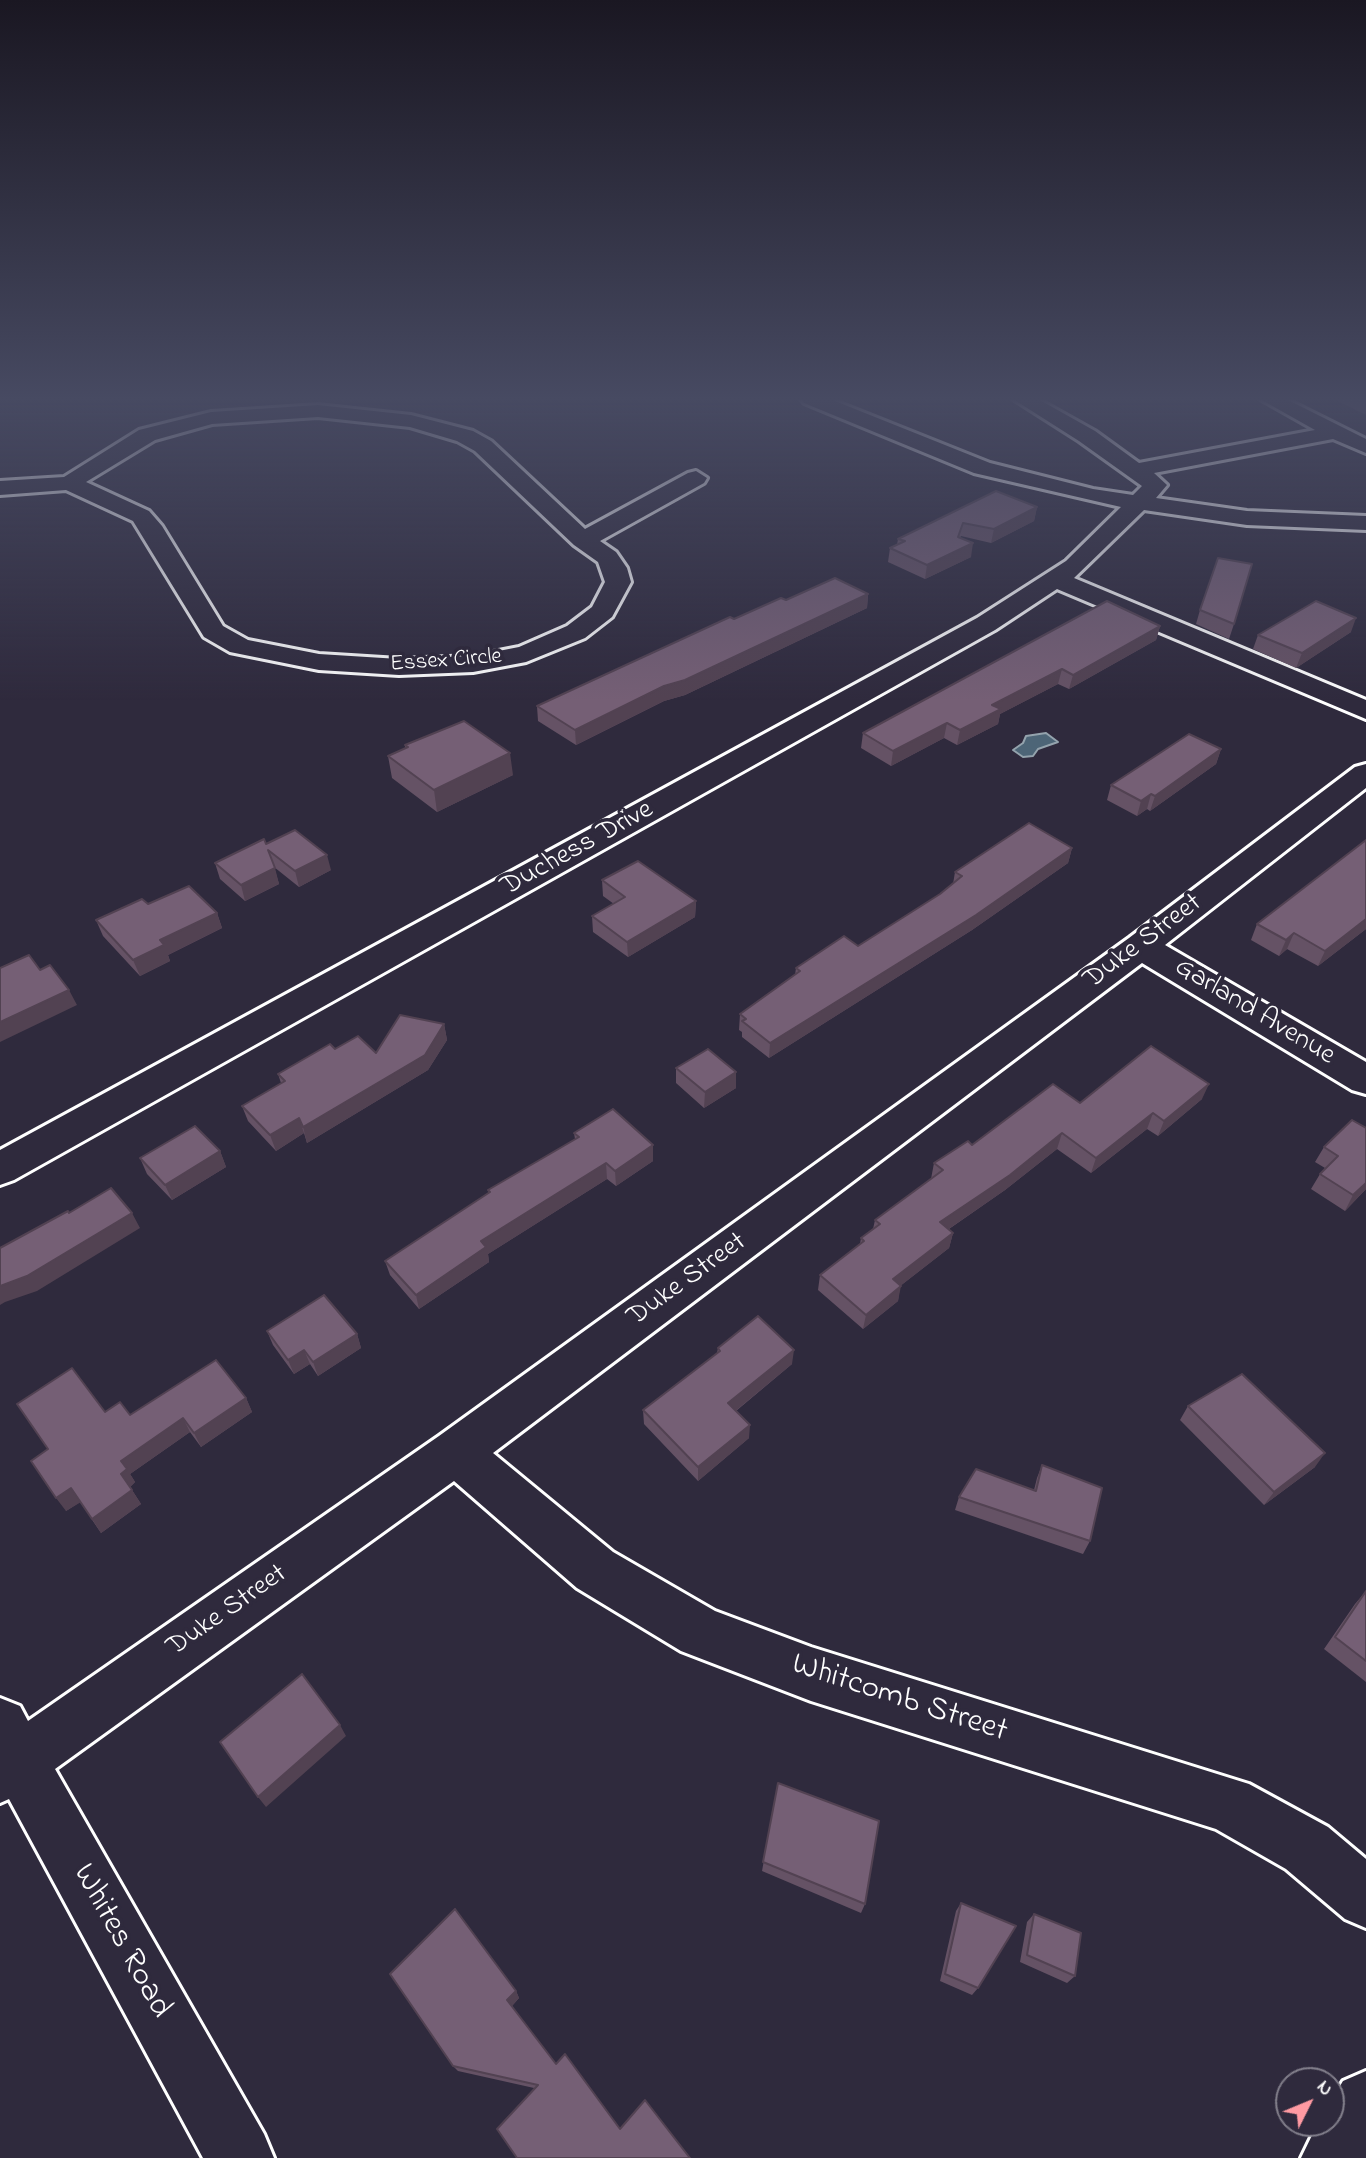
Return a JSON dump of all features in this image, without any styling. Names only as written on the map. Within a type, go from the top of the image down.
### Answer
[{"type":"street","name":"Essex Circle","points":[[105,500],[141,516],[180,572],[213,631],[240,646],[319,662],[399,667],[473,664],[526,654],[576,632],[603,611],[618,582],[615,569],[607,557],[583,540],[542,500]]},
{"type":"street","points":[[583,540],[656,500]]},
{"type":"street","points":[[1116,500],[1247,518],[1366,523]]},
{"type":"street","name":"Duchess Drive","points":[[0,1169],[974,631],[1075,566],[1141,500]]},
{"type":"street","points":[[1055,579],[1366,710]]},
{"type":"street","name":"Duke Street","points":[[6,1753],[456,1452],[1141,946],[1366,773]]},
{"type":"street","name":"Garland Avenue","points":[[1141,946],[1366,1080]]},
{"type":"street","name":"Whitcomb Street","points":[[456,1452],[596,1570],[700,1632],[811,1674],[1229,1804],[1307,1847],[1366,1898]]},
{"type":"street","name":"Whites Road","points":[[6,1753],[240,2158]]},
{"type":"street","points":[[1335,2158],[1366,2104]]},
{"type":"water","points":[[1046,733],[1058,742],[1038,749],[1033,756],[1023,757],[1013,750],[1023,743],[1026,736]]},
{"type":"building","points":[[978,500],[1018,500],[1037,507],[994,529],[963,523],[958,537],[973,543],[927,565],[890,548],[905,541],[898,539]]},
{"type":"building","points":[[1218,558],[1252,564],[1234,624],[1200,610]]},
{"type":"building","points":[[835,578],[868,594],[685,680],[664,686],[575,730],[537,706],[730,617],[734,619],[781,598],[786,600]]},
{"type":"building","points":[[1107,601],[1160,626],[1073,675],[1062,669],[992,705],[1001,709],[960,730],[947,723],[893,751],[863,733]]},
{"type":"building","points":[[1316,601],[1356,618],[1302,653],[1258,635]]},
{"type":"building","points":[[464,721],[510,753],[434,790],[388,756],[408,747],[405,745]]},
{"type":"building","points":[[1189,734],[1221,749],[1155,796],[1151,794],[1141,801],[1111,785]]},
{"type":"building","points":[[1029,823],[1072,848],[976,915],[770,1043],[742,1021],[746,1019],[740,1014],[800,971],[796,968],[844,936],[858,946],[940,894],[962,876],[955,872]]},
{"type":"building","points":[[295,830],[327,855],[295,871],[268,850],[275,868],[241,885],[215,863],[264,839],[266,844]]},
{"type":"building","points":[[1366,840],[1366,919],[1325,951],[1294,933],[1286,940],[1257,924]]},
{"type":"building","points":[[638,861],[696,901],[627,942],[592,916],[625,897],[602,880]]},
{"type":"building","points":[[189,886],[217,913],[160,940],[164,945],[133,960],[96,920],[142,899],[148,904]]},
{"type":"building","points":[[29,955],[40,970],[50,965],[69,990],[0,1022],[0,968]]},
{"type":"building","points":[[400,1015],[444,1024],[425,1055],[303,1127],[299,1118],[270,1135],[242,1106],[285,1081],[278,1074],[330,1044],[335,1049],[358,1036],[376,1053]]},
{"type":"building","points":[[1151,1046],[1209,1084],[1164,1121],[1153,1113],[1096,1158],[1062,1133],[1010,1175],[940,1222],[953,1233],[893,1279],[901,1286],[866,1315],[820,1275],[864,1241],[861,1238],[880,1224],[875,1220],[943,1170],[934,1163],[968,1141],[972,1145],[1053,1084],[1080,1103]]},
{"type":"building","points":[[708,1049],[736,1072],[705,1092],[676,1068]]},
{"type":"building","points":[[613,1109],[653,1145],[615,1171],[606,1163],[481,1241],[486,1247],[416,1295],[385,1261],[490,1192],[488,1190],[579,1137],[574,1133]]},
{"type":"building","points":[[1352,1120],[1366,1128],[1366,1183],[1353,1195],[1320,1174],[1338,1156],[1324,1147]]},
{"type":"building","points":[[195,1126],[220,1151],[165,1185],[140,1158]]},
{"type":"building","points":[[111,1188],[132,1213],[27,1276],[0,1286],[0,1248]]},
{"type":"building","points":[[324,1295],[357,1334],[313,1362],[304,1350],[288,1360],[267,1331]]},
{"type":"building","points":[[758,1316],[794,1350],[728,1403],[750,1425],[698,1467],[643,1410],[720,1351],[718,1348]]},
{"type":"building","points":[[216,1360],[246,1398],[194,1433],[183,1418],[121,1461],[127,1469],[121,1474],[132,1490],[92,1519],[71,1488],[56,1498],[31,1461],[48,1449],[17,1404],[72,1368],[105,1412],[120,1402],[130,1415]]},
{"type":"building","points":[[1242,1374],[1325,1453],[1274,1492],[1188,1406]]},
{"type":"building","points":[[1042,1465],[1102,1488],[1090,1541],[959,1497],[976,1469],[1036,1491]]},
{"type":"building","points":[[1366,1591],[1366,1661],[1335,1637]]},
{"type":"building","points":[[302,1674],[340,1725],[258,1797],[220,1742]]},
{"type":"building","points":[[778,1783],[879,1821],[865,1904],[763,1862]]},
{"type":"building","points":[[961,1903],[1016,1926],[978,1988],[945,1974]]},
{"type":"building","points":[[455,1909],[516,1991],[507,2000],[556,2064],[565,2054],[620,2129],[645,2100],[690,2158],[517,2158],[497,2129],[538,2085],[453,2066],[390,1974]]},
{"type":"building","points":[[1034,1914],[1081,1933],[1075,1976],[1027,1955]]}]
